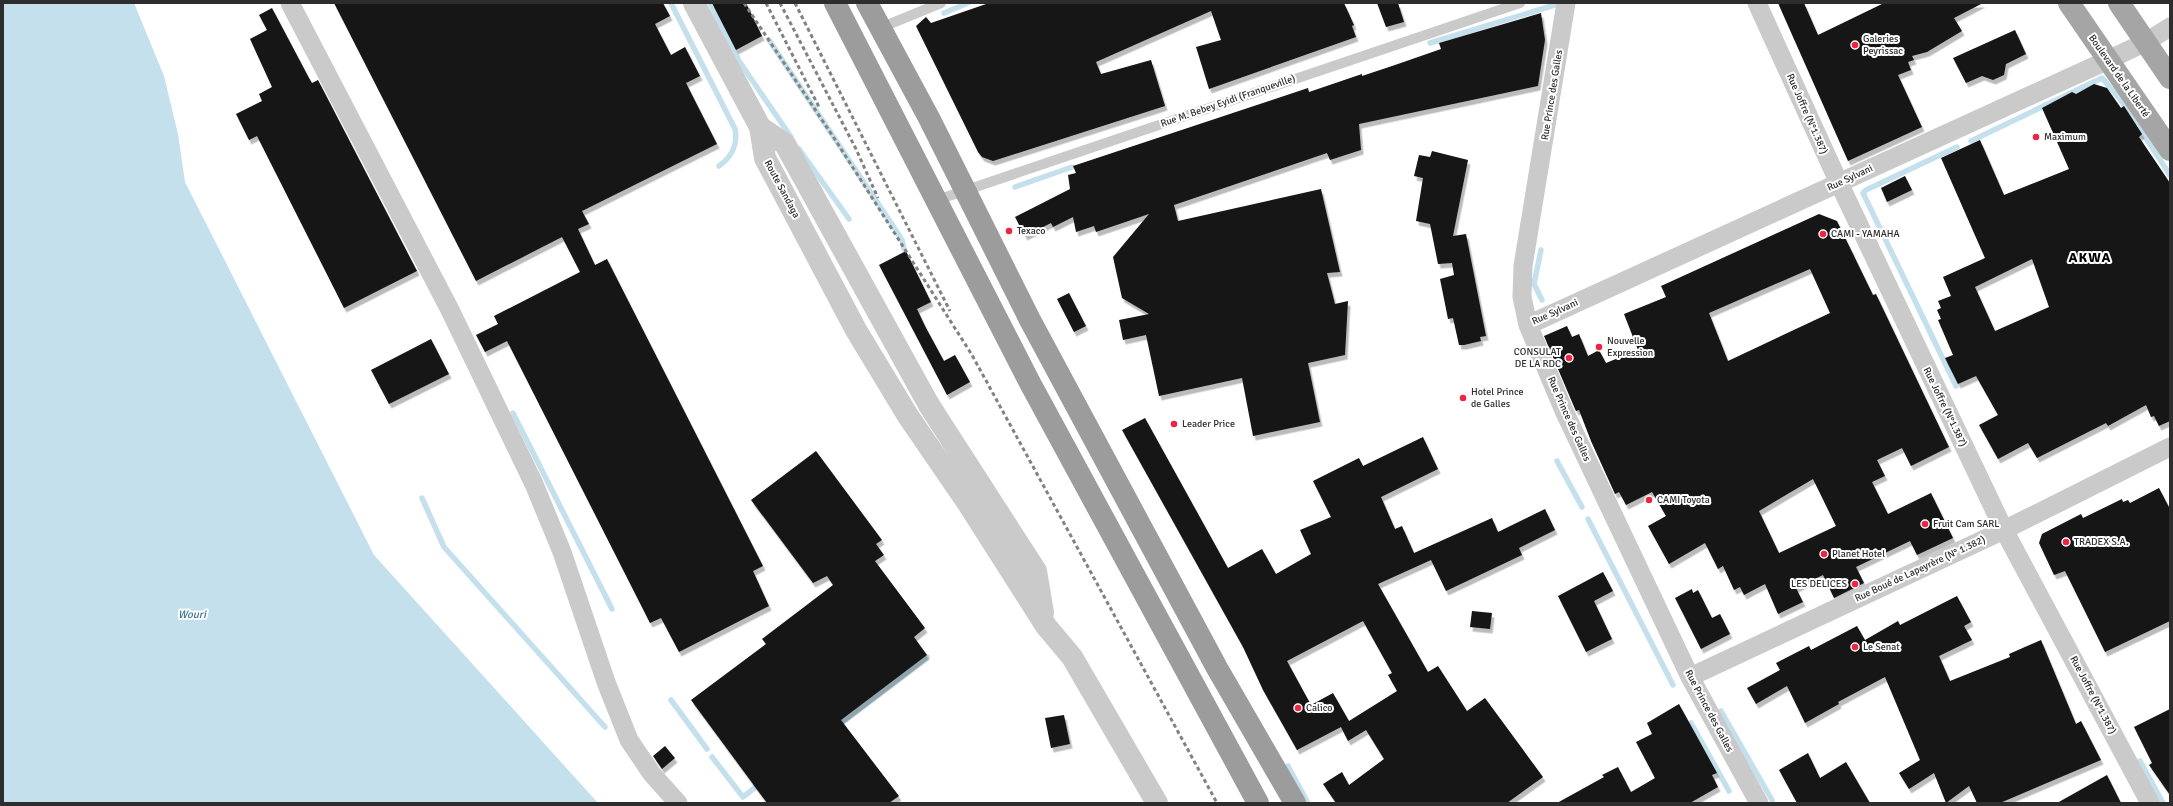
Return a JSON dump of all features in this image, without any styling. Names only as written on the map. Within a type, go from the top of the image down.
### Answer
[{"type":"highway","points":[[835,3],[1033,390],[1258,803]]},
{"type":"highway","points":[[867,3],[930,118],[1030,320],[1217,668],[1295,803]]},
{"type":"main road","name":"Boulevard de la Liberté","points":[[2069,3],[2170,150]]},
{"type":"main road","points":[[2119,3],[2170,78]]},
{"type":"street","points":[[290,3],[450,310],[534,484],[562,552],[606,682],[629,740],[652,774],[678,803]]},
{"type":"street","name":"Route Sandaga","points":[[694,3],[760,127],[765,158],[856,330],[908,416],[978,500]]},
{"type":"street","name":"Rue Prince des Galles","points":[[1566,3],[1523,266],[1522,298],[1528,325],[1565,413],[1690,677],[1759,803]]},
{"type":"street","name":"Rue Joffre (N°1.387)","points":[[1757,3],[1839,184],[2004,530],[2150,803]]},
{"type":"street","name":"Rue Sylvani","points":[[1528,325],[2108,60],[2146,42],[2170,28]]},
{"type":"street","points":[[760,127],[785,144],[928,405],[978,500],[1028,577],[1046,626],[1072,657],[1157,803]]},
{"type":"street","name":"Rue Boué de Lapeyrère (N° 1.382)","points":[[1690,677],[2004,530],[2170,447]]},
{"type":"lane","points":[[880,28],[940,3]]},
{"type":"lane","name":"Rue M. Bebey Eyidi (Franqueville)","points":[[937,200],[1520,3]]},
{"type":"water","name":"Wouri","points":[[3,3],[134,3],[164,76],[178,134],[185,182],[374,555],[598,803],[3,803]]},
{"type":"building","points":[[334,3],[663,3],[670,16],[655,24],[671,55],[685,47],[700,76],[686,83],[717,144],[582,211],[589,224],[578,229],[595,265],[607,259],[763,566],[753,571],[769,606],[679,652],[661,618],[650,623],[507,341],[485,352],[476,335],[498,324],[494,316],[580,272],[562,237],[476,281]]},
{"type":"building","points":[[712,3],[746,3],[762,36],[736,50]]},
{"type":"building","points":[[989,3],[1344,3],[1354,25],[1352,26],[1356,37],[1209,89],[1196,47],[1221,40],[1211,11],[1096,62],[1101,74],[1151,60],[1165,106],[993,161],[982,157],[978,152],[916,26],[926,17],[931,23]]},
{"type":"building","points":[[1377,3],[1398,3],[1404,22],[1386,27]]},
{"type":"building","points":[[1778,3],[1804,3],[1818,35],[1884,3],[1983,3],[1954,18],[1962,31],[1927,52],[1912,56],[1914,60],[1908,62],[1911,70],[1898,75],[1922,127],[1848,161]]},
{"type":"building","points":[[272,8],[312,83],[318,80],[417,271],[344,308],[257,136],[249,140],[236,114],[262,101],[259,94],[272,87],[250,39],[267,30],[259,15]]},
{"type":"building","points":[[1541,13],[1545,40],[1538,86],[1359,124],[1361,150],[1330,160],[1327,153],[1174,205],[1178,221],[1321,189],[1340,272],[1327,273],[1335,304],[1348,301],[1345,355],[1308,363],[1320,422],[1253,436],[1242,378],[1159,396],[1146,335],[1123,340],[1119,320],[1149,314],[1122,298],[1113,257],[1149,214],[1096,232],[1094,226],[1076,232],[1073,217],[1053,227],[1051,223],[1025,236],[1015,217],[1070,189],[1068,175],[1076,173],[1073,166],[1308,88],[1309,92],[1362,74],[1362,76],[1441,49],[1439,43]]},
{"type":"building","points":[[2015,30],[2026,54],[2006,64],[2004,75],[1993,80],[1982,76],[1966,83],[1953,58]]},
{"type":"building","points":[[2094,84],[2107,88],[2121,108],[2124,106],[2142,134],[2139,137],[2170,183],[2170,421],[2159,426],[2154,416],[2151,417],[2146,405],[2108,426],[2106,423],[2037,458],[2028,443],[1998,459],[1979,425],[1998,415],[1976,376],[1958,384],[1945,358],[1953,355],[1938,320],[1941,319],[1937,310],[1941,308],[1938,301],[1951,296],[1943,277],[1985,258],[1941,158],[1980,140],[2004,195],[2069,169],[2042,108],[2072,92],[2076,94]],"holes":[[[2032,259],[2049,307],[1995,331],[1975,287]]]},
{"type":"building","points":[[1432,151],[1468,160],[1453,236],[1466,234],[1486,336],[1480,337],[1481,341],[1464,345],[1459,345],[1453,318],[1448,319],[1440,279],[1454,275],[1452,263],[1438,264],[1430,224],[1416,221],[1423,178],[1414,176],[1419,155],[1430,157]]},
{"type":"building","points":[[1905,176],[1912,190],[1887,202],[1881,188]]},
{"type":"building","points":[[1819,214],[1837,221],[1873,295],[1876,294],[1949,447],[1911,466],[1902,448],[1877,460],[1885,476],[1872,482],[1888,514],[1931,493],[1953,538],[1917,555],[1910,541],[1856,567],[1864,583],[1834,598],[1823,575],[1796,588],[1803,602],[1778,614],[1765,584],[1744,595],[1740,587],[1734,590],[1723,566],[1718,569],[1705,543],[1669,564],[1648,526],[1666,516],[1652,492],[1626,505],[1619,492],[1615,494],[1579,410],[1576,411],[1575,409],[1544,336],[1567,326],[1572,337],[1579,334],[1588,356],[1599,350],[1606,363],[1638,350],[1624,314],[1666,297],[1661,286]],"holes":[[[1810,269],[1830,313],[1728,361],[1709,313]],[[1813,479],[1836,526],[1779,553],[1759,511]]]},
{"type":"building","points":[[906,251],[931,302],[917,309],[925,326],[944,361],[955,355],[970,382],[947,395],[879,265]]},
{"type":"building","points":[[1069,293],[1086,326],[1074,332],[1057,299]]},
{"type":"building","points":[[431,339],[449,374],[389,404],[371,370]]},
{"type":"building","points":[[1145,418],[1228,568],[1262,549],[1276,574],[1311,554],[1300,530],[1331,517],[1313,481],[1359,458],[1363,466],[1423,437],[1438,469],[1381,497],[1395,529],[1402,526],[1414,553],[1492,518],[1498,532],[1545,509],[1555,530],[1519,548],[1522,555],[1446,591],[1431,560],[1378,584],[1428,672],[1438,666],[1467,711],[1485,698],[1543,777],[1507,803],[1336,803],[1323,784],[1342,772],[1349,785],[1384,759],[1366,730],[1348,741],[1341,727],[1297,750],[1263,690],[1243,647],[1122,430]],"holes":[[[1363,621],[1392,673],[1388,675],[1397,691],[1349,721],[1333,693],[1311,705],[1287,661]]]},
{"type":"building","points":[[816,451],[882,540],[876,544],[884,555],[875,561],[925,628],[914,637],[927,655],[841,720],[899,796],[889,803],[767,803],[691,700],[766,644],[762,639],[833,585],[827,576],[813,583],[751,500]]},
{"type":"building","points":[[2159,488],[2170,509],[2170,621],[2105,652],[2065,571],[2054,575],[2039,543],[2042,534],[2081,514],[2083,518],[2122,499],[2123,502],[2128,500],[2130,503]]},
{"type":"building","points":[[1603,572],[1613,591],[1594,601],[1612,639],[1586,652],[1558,596]]},
{"type":"building","points":[[1692,589],[1693,593],[1698,590],[1712,618],[1720,614],[1730,634],[1701,649],[1675,598]]},
{"type":"building","points":[[1957,596],[1971,622],[1964,626],[1972,640],[1939,656],[1950,681],[2010,657],[2009,654],[2041,640],[2076,724],[2081,721],[2101,760],[2000,803],[1977,803],[1969,786],[1946,803],[1934,773],[1909,789],[1899,773],[1920,760],[1885,677],[1838,702],[1839,704],[1805,723],[1787,686],[1756,704],[1747,688],[1780,670],[1776,663],[1809,646],[1811,650],[1857,626],[1865,640],[1898,621],[1900,625]]},
{"type":"building","points":[[1472,611],[1492,613],[1490,629],[1470,627]]},
{"type":"building","points":[[1679,704],[1717,773],[1712,775],[1718,787],[1690,803],[1557,803],[1604,777],[1602,775],[1618,767],[1631,792],[1655,778],[1636,742],[1652,734],[1647,723]]},
{"type":"building","points":[[2170,709],[2170,795],[2149,765],[2152,763],[2134,727]]},
{"type":"building","points":[[1064,715],[1070,744],[1051,748],[1045,718]]},
{"type":"building","points":[[665,746],[675,758],[662,769],[653,756]]},
{"type":"building","points":[[1808,753],[1820,778],[1846,762],[1870,803],[1797,803],[1779,770]]},
{"type":"building","points":[[2107,775],[2121,803],[2057,803]]},
{"type":"waterway","points":[[671,3],[735,129],[736,140],[733,150],[727,159],[719,166]]},
{"type":"waterway","points":[[710,3],[739,61],[791,137]]},
{"type":"waterway","points":[[944,13],[968,3]]},
{"type":"waterway","points":[[1430,43],[1558,4]]},
{"type":"waterway","points":[[769,40],[895,229],[902,240],[904,249]]},
{"type":"waterway","points":[[1971,141],[2102,78],[2120,99],[2170,175]]},
{"type":"waterway","points":[[1956,386],[1863,193],[1866,190],[1957,147]]},
{"type":"waterway","points":[[799,149],[849,219]]},
{"type":"waterway","points":[[1015,187],[1072,167]]},
{"type":"waterway","points":[[1541,250],[1534,284],[1542,300]]},
{"type":"waterway","points":[[513,413],[612,609]]},
{"type":"waterway","points":[[1557,461],[1582,507]]},
{"type":"waterway","points":[[422,498],[444,547],[605,727]]},
{"type":"waterway","points":[[1588,519],[1673,685]]},
{"type":"waterway","points":[[837,726],[927,657]]},
{"type":"waterway","points":[[671,700],[707,749]]},
{"type":"waterway","points":[[1721,711],[1772,800]]},
{"type":"waterway","points":[[1691,723],[1729,791]]},
{"type":"waterway","points":[[712,757],[743,797],[761,783]]},
{"type":"waterway","points":[[2140,761],[2163,803]]},
{"type":"waterway","points":[[1288,766],[1308,803]]},
{"type":"railway","points":[[744,3],[836,141],[972,355],[1217,803]]},
{"type":"railway","points":[[766,3],[819,107]]},
{"type":"railway","points":[[780,3],[856,149],[878,198]]},
{"type":"railway","points":[[795,3],[950,311]]},
{"type":"place","name":"Galeries Peyrissac","points":[[1855,45]]},
{"type":"place","name":"Maximum","points":[[2036,137]]},
{"type":"place","name":"Texaco","points":[[1009,231]]},
{"type":"place","name":"CAMI - YAMAHA","points":[[1823,234]]},
{"type":"place","name":"Nouvelle Expression","points":[[1599,347]]},
{"type":"place","name":"CONSULAT DE LA RDC","points":[[1569,358]]},
{"type":"place","name":"Hotel Prince de Galles","points":[[1463,398]]},
{"type":"place","name":"Leader Price","points":[[1174,424]]},
{"type":"place","name":"CAMI Toyota","points":[[1649,500]]},
{"type":"place","name":"Fruit Cam SARL","points":[[1925,524]]},
{"type":"place","name":"TRADEX S.A.","points":[[2066,542]]},
{"type":"place","name":"Planet Hotel","points":[[1824,554]]},
{"type":"place","name":"LES DELICES","points":[[1855,584]]},
{"type":"place","name":"Le Senat","points":[[1855,647]]},
{"type":"place","name":"Calico","points":[[1298,708]]},
{"type":"district","name":"AKWA","points":[[2090,257]]}]
